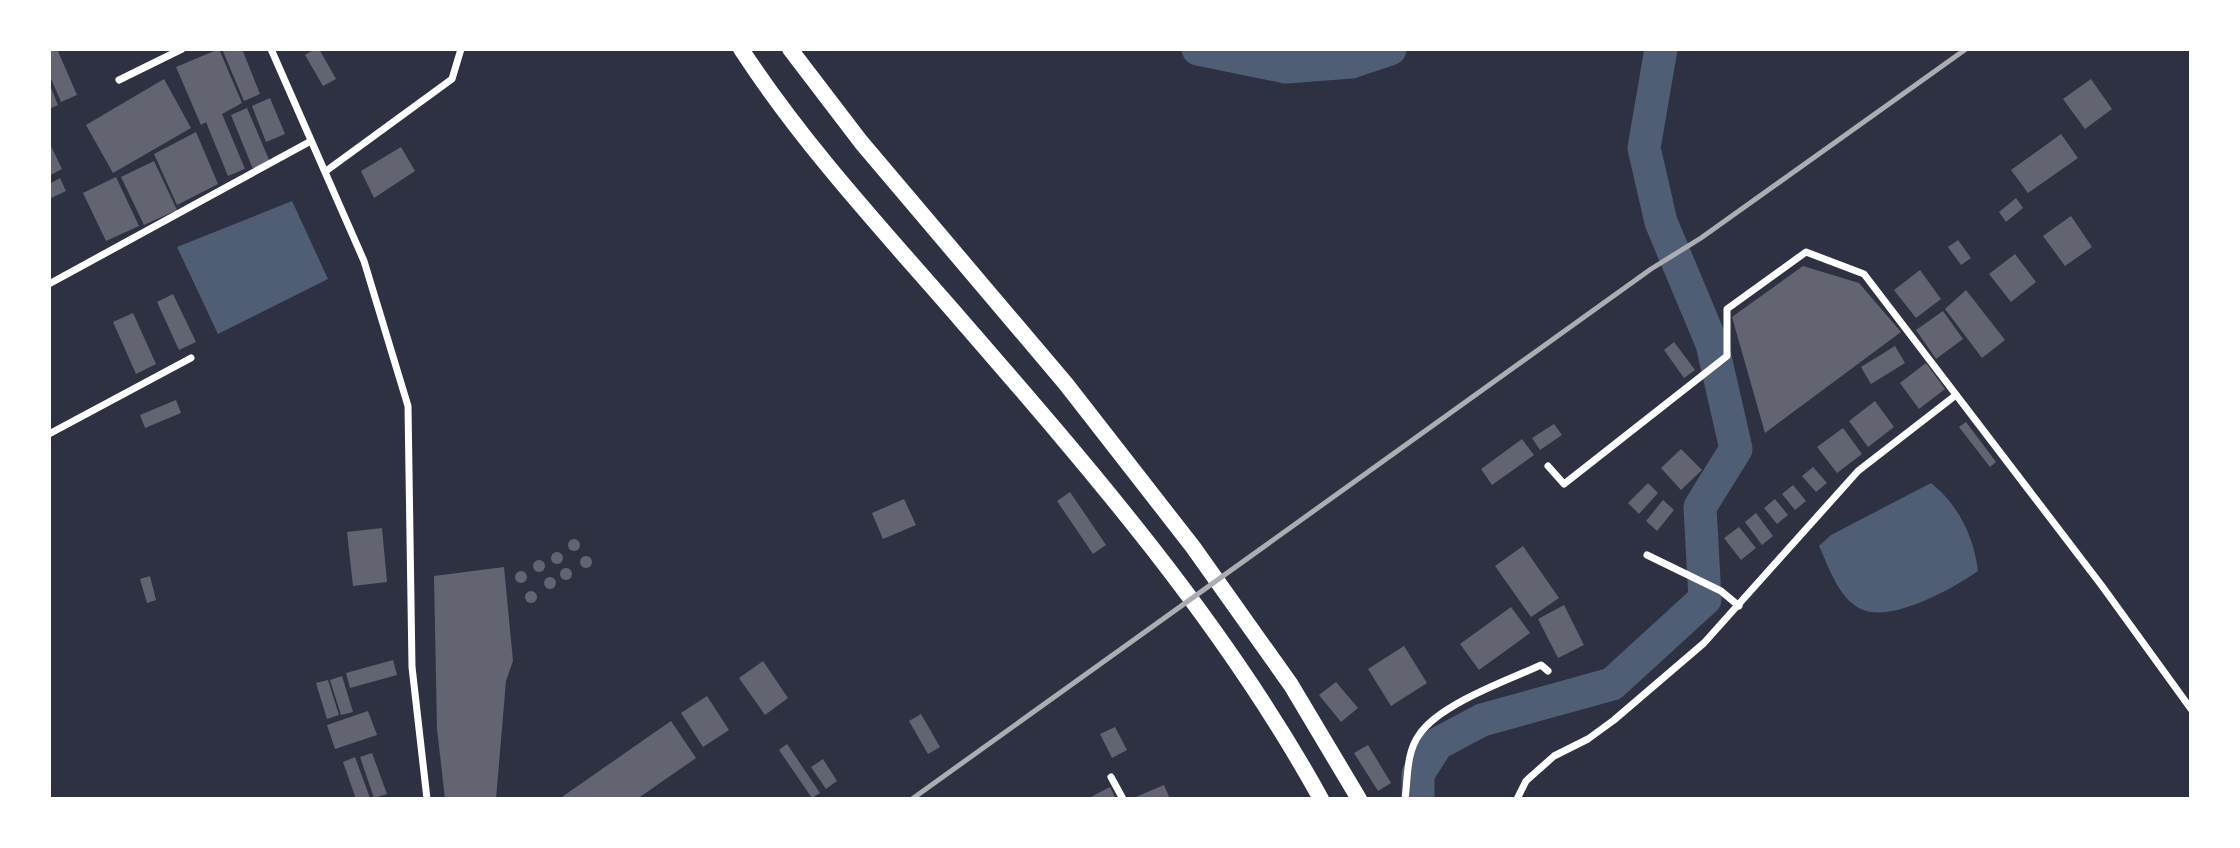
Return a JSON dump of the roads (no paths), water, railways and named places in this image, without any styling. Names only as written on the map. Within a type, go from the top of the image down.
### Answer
[{"type":"main road","points":[[741,49],[826,165],[1038,409],[1165,564],[1264,703],[1321,799]]},
{"type":"main road","points":[[790,49],[861,142],[1066,384],[1193,547],[1291,685],[1359,799]]},
{"type":"street","points":[[118,79],[182,49]]},
{"type":"street","points":[[271,49],[364,261],[408,406],[412,667],[426,799]]},
{"type":"street","points":[[326,171],[452,79],[461,49]]},
{"type":"street","points":[[49,284],[311,141]]},
{"type":"street","points":[[1548,466],[1564,484],[1727,356],[1727,309],[1806,252],[1864,274],[2191,709]]},
{"type":"street","points":[[49,434],[191,358]]},
{"type":"street","points":[[1517,799],[1526,781],[1554,756],[1588,739],[1639,700],[1704,643],[1858,471],[1956,395]]},
{"type":"street","points":[[1647,555],[1698,579],[1739,606]]},
{"type":"street","points":[[1405,799],[1409,759],[1418,735],[1433,721],[1541,665],[1548,671]]},
{"type":"street","points":[[1111,776],[1124,799]]},
{"type":"water","points":[[292,201],[328,279],[218,334],[177,247]]},
{"type":"water","points":[[1931,483],[1941,491],[1963,522],[1973,546],[1978,571],[1938,594],[1904,608],[1888,612],[1861,609],[1840,590],[1819,546],[1831,535]]},
{"type":"waterway","points":[[1198,49],[1286,67],[1351,62],[1390,49]]},
{"type":"waterway","points":[[1418,799],[1418,774],[1437,744],[1482,720],[1612,684],[1705,599],[1700,507],[1736,449],[1712,344],[1661,222],[1644,148],[1661,49]]},
{"type":"railway","points":[[912,799],[1651,269],[1701,238],[1966,49]]}]
